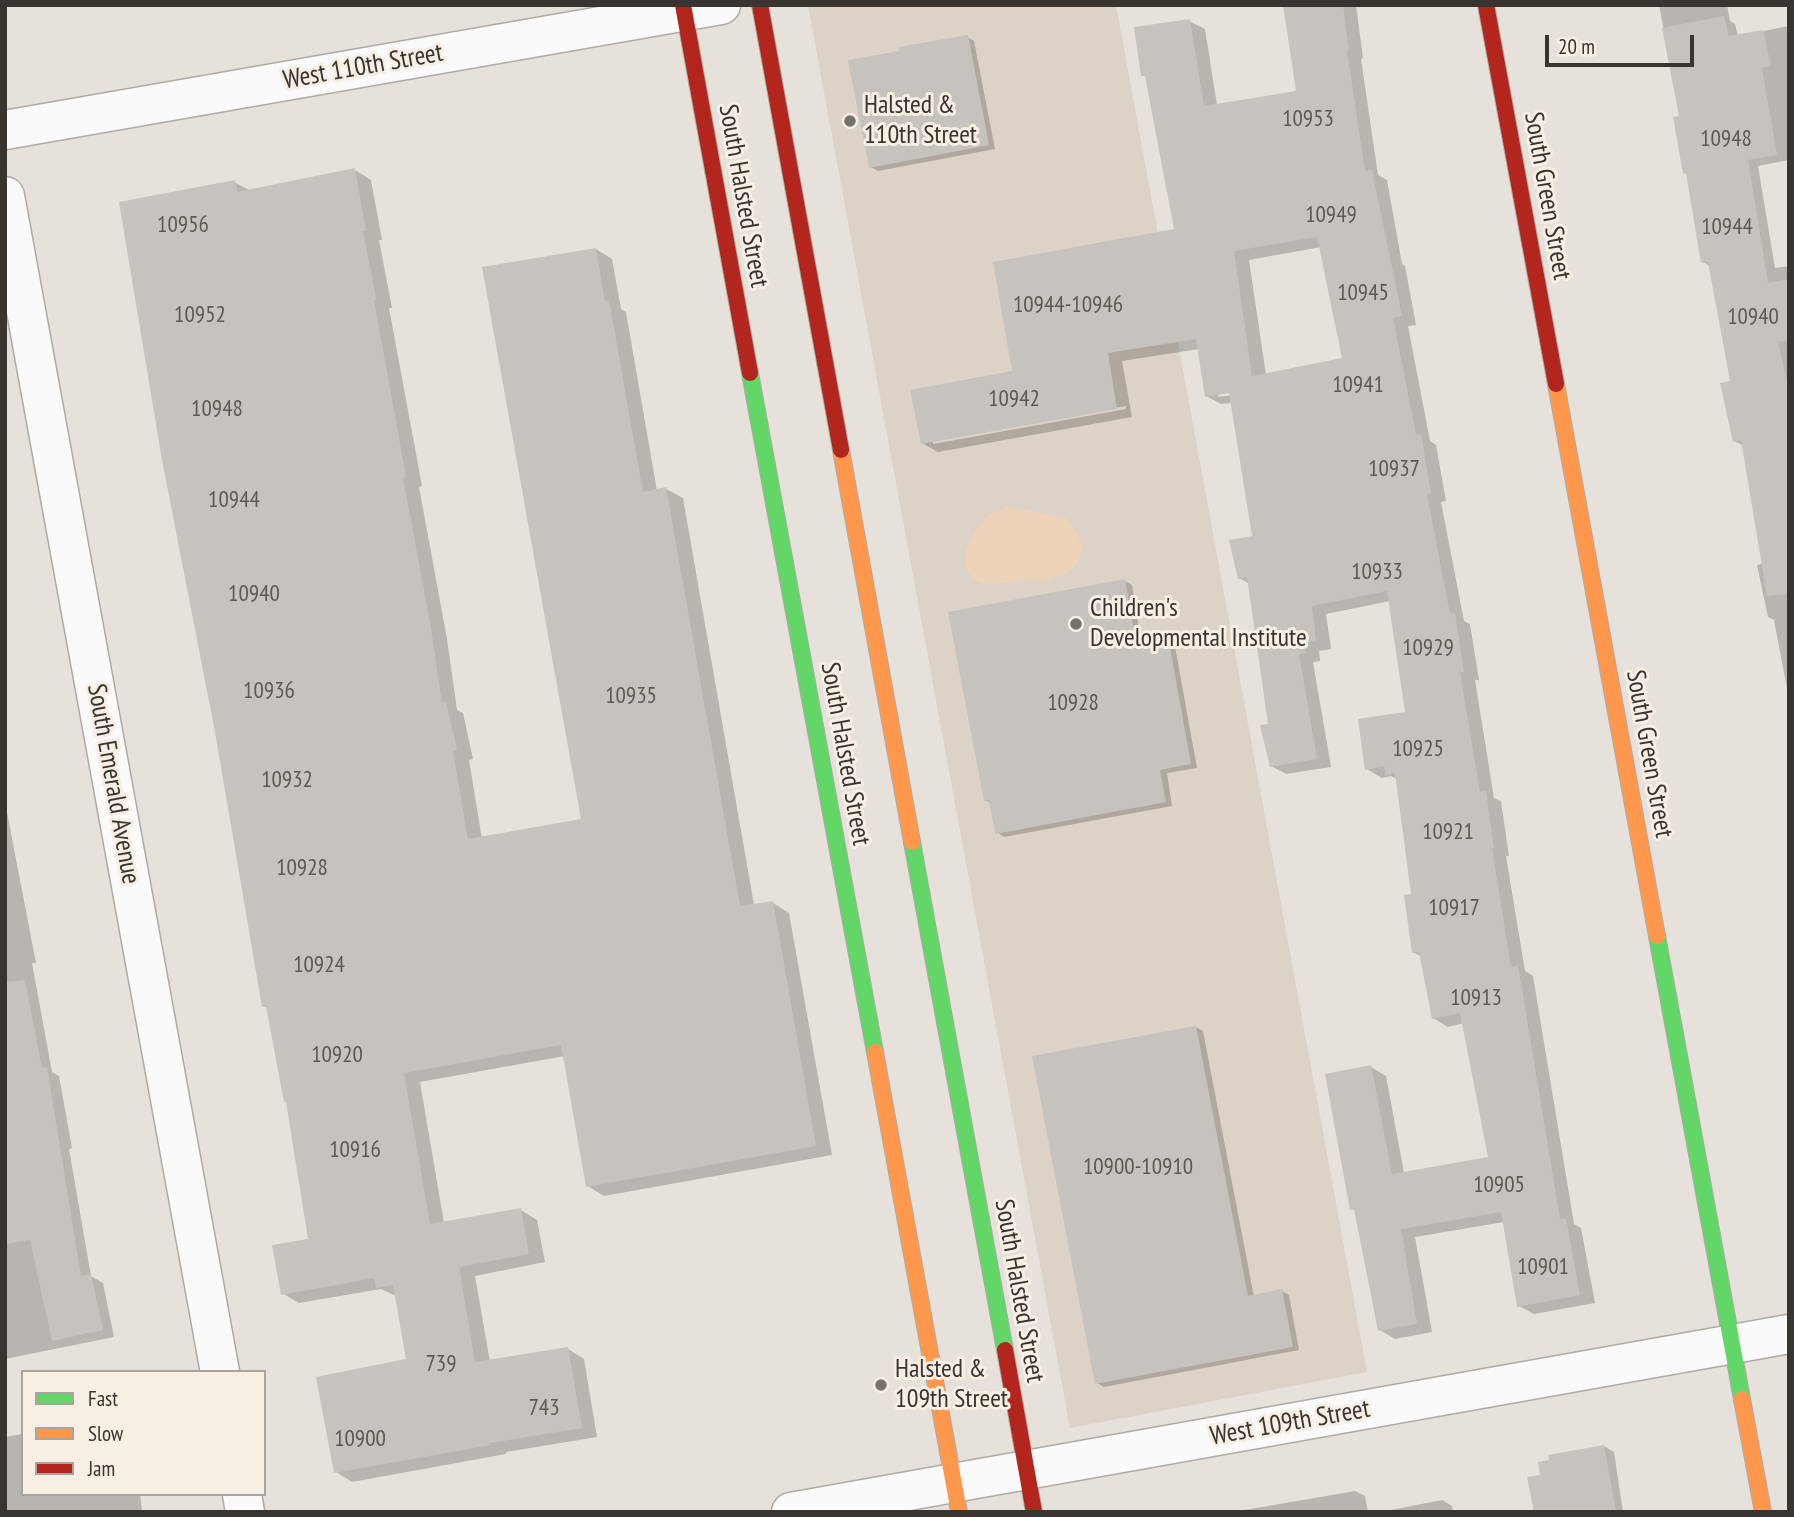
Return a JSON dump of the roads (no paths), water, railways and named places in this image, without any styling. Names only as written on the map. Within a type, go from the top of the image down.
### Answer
[{"type":"main road","name":"South Halsted Street","points":[[760,5],[1034,1512]]},
{"type":"main road","name":"South Green Street","points":[[1486,5],[1763,1512]]},
{"type":"main road","name":"South Halsted Street","points":[[683,8],[956,1498]]},
{"type":"street","name":"West 110th Street","points":[[5,130],[683,8],[721,5]]},
{"type":"street","name":"South Emerald Avenue","points":[[5,197],[220,1370]]},
{"type":"street","name":"West 109th Street","points":[[791,1512],[956,1498],[1027,1470],[1789,1334]]},
{"type":"place","name":"Halsted & 110th Street","points":[[850,121]]},
{"type":"place","name":"Children's Developmental Institute","points":[[1076,624]]},
{"type":"place","name":"Halsted & 109th Street","points":[[881,1385]]}]
